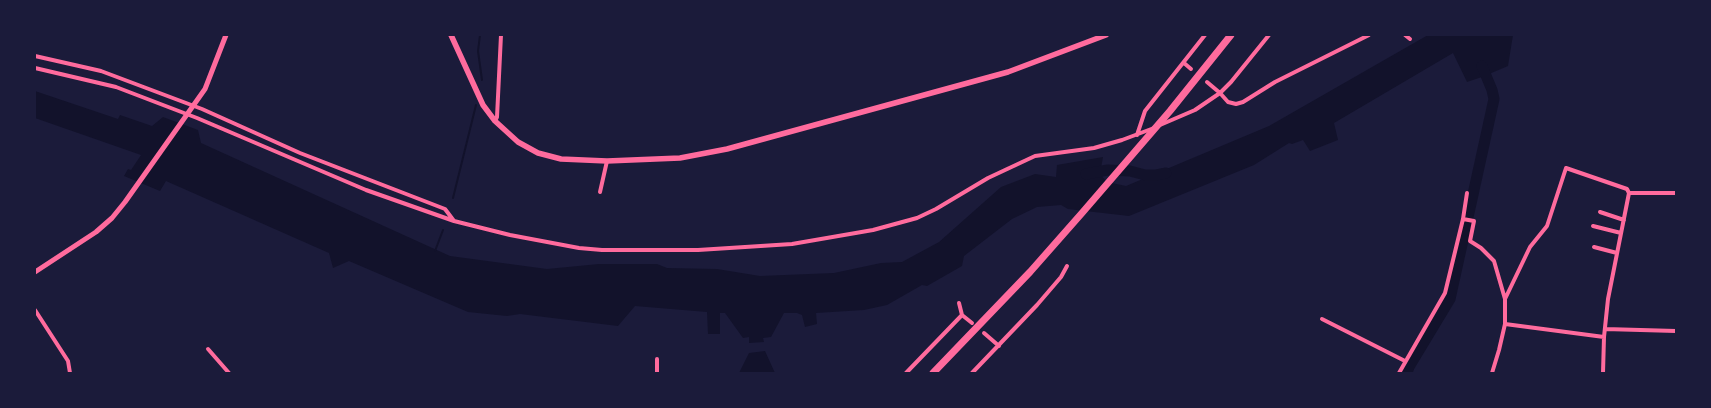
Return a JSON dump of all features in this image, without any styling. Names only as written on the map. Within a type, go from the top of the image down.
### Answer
[{"type":"highway","points":[[933,373],[1076,220],[1170,111],[1231,35]]},
{"type":"main road","points":[[451,35],[483,105],[495,121],[518,142],[538,152],[561,159],[608,161],[680,158],[727,149],[1008,72],[1106,35]]},
{"type":"street","points":[[35,272],[96,232],[112,218],[125,202],[201,95],[226,35]]},
{"type":"street","points":[[495,121],[497,117],[501,35]]},
{"type":"street","points":[[1137,135],[1145,111],[1205,35]]},
{"type":"street","points":[[35,68],[116,87],[197,118],[366,190],[454,221],[510,235],[579,248],[602,250],[698,250],[792,244],[873,230],[916,218],[936,209],[988,178],[1035,156],[1094,148],[1137,135],[1195,110],[1220,93],[1268,35]]},
{"type":"street","points":[[1207,82],[1228,102],[1236,104],[1243,102],[1275,82],[1369,35]]},
{"type":"street","points":[[1405,35],[1410,39]]},
{"type":"street","points":[[35,56],[101,72],[202,109],[300,153],[445,210],[454,221]]},
{"type":"street","points":[[1184,63],[1191,69]]},
{"type":"street","points":[[600,192],[608,161]]},
{"type":"street","points":[[1505,299],[1530,247],[1547,226],[1566,168],[1627,189],[1630,193],[1676,193]]},
{"type":"street","points":[[1399,373],[1445,293],[1463,219],[1467,193]]},
{"type":"street","points":[[1603,373],[1608,299],[1630,193]]},
{"type":"street","points":[[1600,212],[1624,220]]},
{"type":"street","points":[[1463,219],[1474,221],[1470,241],[1481,248],[1494,261],[1505,299],[1504,324],[1492,373]]},
{"type":"street","points":[[1593,226],[1621,233]]},
{"type":"street","points":[[1594,247],[1617,253]]},
{"type":"street","points":[[972,373],[1049,291],[1061,277],[1067,266]]},
{"type":"street","points":[[959,303],[962,314],[972,323]]},
{"type":"street","points":[[35,310],[68,361],[70,373]]},
{"type":"street","points":[[906,373],[962,314]]},
{"type":"street","points":[[1322,319],[1405,361]]},
{"type":"street","points":[[1504,324],[1604,337]]},
{"type":"street","points":[[1605,329],[1676,331]]},
{"type":"street","points":[[984,333],[999,346]]},
{"type":"street","points":[[208,349],[229,373]]},
{"type":"street","points":[[657,359],[657,373]]},
{"type":"shaded area","points":[[1428,35],[1513,35],[1508,66],[1489,74],[1490,79],[1485,81],[1482,77],[1467,82],[1453,53],[1334,123],[1338,140],[1310,151],[1303,140],[1292,144],[1289,143],[1254,165],[1129,216],[1068,209],[1061,205],[1037,207],[1012,219],[964,256],[962,266],[927,286],[922,285],[887,305],[864,310],[816,313],[817,324],[805,327],[802,315],[784,313],[771,337],[763,338],[764,342],[749,343],[749,337],[743,338],[725,313],[720,313],[720,334],[708,334],[707,312],[635,306],[618,326],[520,314],[507,316],[468,312],[349,261],[333,268],[329,253],[166,181],[160,191],[124,176],[128,169],[131,170],[141,155],[35,118],[35,91],[118,119],[120,115],[152,126],[163,117],[198,130],[201,143],[450,256],[547,269],[599,264],[657,264],[667,268],[717,269],[760,276],[834,273],[881,263],[902,262],[939,242],[1001,187],[1035,174],[1056,177],[1057,165],[1103,157],[1100,174],[1107,182],[1126,186],[1269,126]]},
{"type":"shaded area","points":[[765,351],[775,373],[739,373],[749,353]]},
{"type":"waterway","points":[[480,35],[478,51],[482,80]]},
{"type":"waterway","points":[[1407,373],[1450,299],[1494,99],[1482,66]]},
{"type":"waterway","points":[[453,198],[476,105]]},
{"type":"waterway","points":[[1086,174],[1108,170],[1130,171],[1145,175],[1166,173]]},
{"type":"waterway","points":[[435,251],[443,230]]}]
